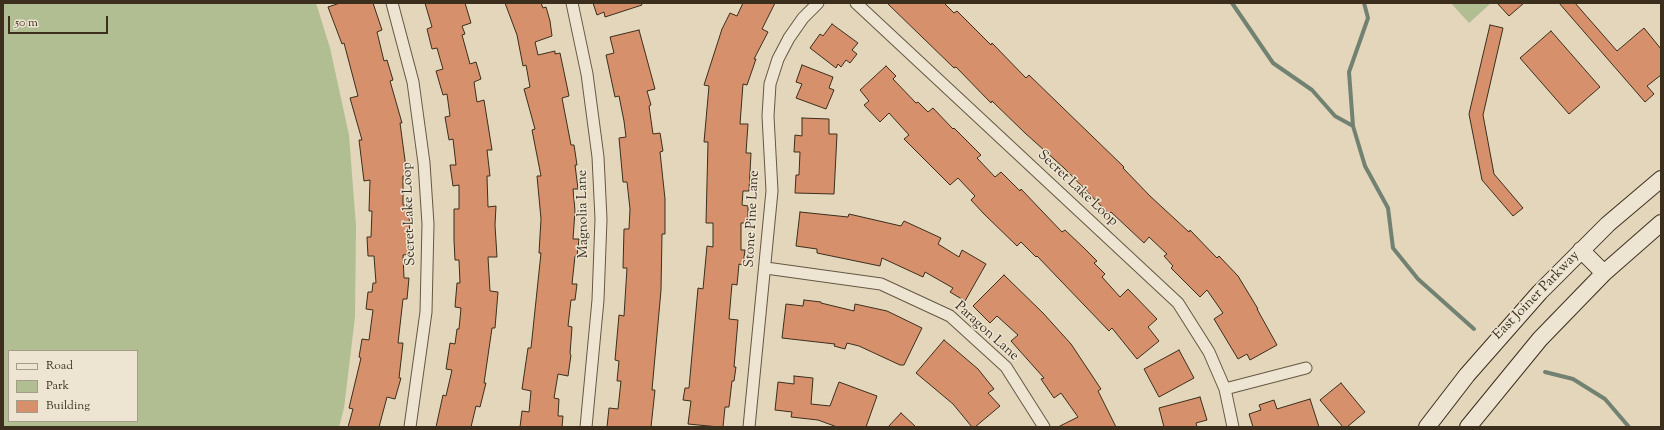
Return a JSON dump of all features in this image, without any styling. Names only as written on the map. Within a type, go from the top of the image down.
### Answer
[{"type":"main road","name":"East Joiner Parkway","points":[[1427,427],[1493,343],[1540,292],[1581,250],[1661,179]]},
{"type":"main road","points":[[1468,427],[1536,344],[1604,273],[1661,223]]},
{"type":"main road","points":[[1581,250],[1604,273]]},
{"type":"street","name":"Secret Lake Loop","points":[[392,3],[413,82],[424,163],[428,224],[426,312],[410,427]]},
{"type":"street","name":"Magnolia Lane","points":[[572,3],[587,74],[598,157],[601,219],[598,300],[586,427]]},
{"type":"street","name":"Stone Pine Lane","points":[[749,427],[766,268],[772,191],[768,116],[770,84],[778,59],[789,38],[803,18],[818,3]]},
{"type":"street","name":"Secret Lake Loop","points":[[856,3],[1178,303],[1209,352],[1225,389],[1233,427]]},
{"type":"street","name":"Paragon Lane","points":[[766,268],[881,284],[950,316],[1006,368],[1044,427]]},
{"type":"street","points":[[1225,389],[1306,368]]},
{"type":"green space","points":[[3,3],[316,3],[330,48],[349,135],[356,226],[355,317],[344,408],[339,427],[3,427]]},
{"type":"green space","points":[[1451,3],[1491,3],[1469,23]]},
{"type":"building","points":[[340,3],[373,3],[382,30],[377,32],[384,61],[387,60],[393,80],[390,81],[402,123],[400,123],[407,175],[403,176],[403,205],[409,205],[410,254],[403,255],[404,278],[409,278],[407,299],[403,299],[398,343],[403,343],[399,378],[401,378],[395,399],[387,397],[379,427],[348,427],[353,409],[349,408],[361,358],[359,357],[362,339],[369,340],[373,310],[366,309],[368,292],[372,292],[373,283],[376,283],[374,256],[368,256],[367,237],[371,237],[372,211],[369,211],[370,180],[364,181],[359,140],[362,140],[350,98],[358,96],[344,43],[342,44],[328,7]]},
{"type":"building","points":[[425,3],[465,3],[471,23],[462,26],[465,34],[462,35],[470,64],[476,62],[481,79],[474,82],[477,102],[484,100],[492,150],[487,150],[490,176],[487,176],[488,207],[496,206],[495,225],[497,257],[488,257],[490,291],[498,292],[495,328],[492,328],[484,383],[486,383],[480,407],[476,406],[471,427],[436,427],[443,395],[446,396],[452,370],[446,369],[450,343],[455,344],[457,329],[459,329],[461,308],[455,307],[457,283],[460,283],[459,260],[455,260],[454,209],[459,209],[459,185],[453,186],[450,165],[456,165],[453,139],[449,140],[445,117],[450,116],[447,94],[443,95],[436,71],[443,69],[437,48],[432,49],[427,29],[432,27]]},
{"type":"building","points":[[505,3],[541,3],[543,8],[546,7],[552,36],[535,42],[538,55],[555,51],[555,54],[560,53],[569,96],[562,98],[571,145],[574,145],[577,165],[575,165],[578,189],[573,189],[575,211],[573,239],[579,239],[577,256],[575,256],[572,284],[577,284],[575,300],[571,300],[568,326],[572,327],[571,355],[568,376],[558,374],[554,398],[559,399],[558,416],[563,416],[562,427],[520,427],[522,411],[529,412],[531,391],[522,389],[528,348],[531,348],[541,253],[539,253],[541,219],[537,176],[541,176],[532,130],[535,129],[524,89],[530,87],[526,65],[523,66],[517,35]]},
{"type":"building","points":[[593,3],[641,3],[642,5],[605,17],[604,12],[597,15]]},
{"type":"building","points":[[743,3],[775,3],[762,29],[768,32],[754,59],[756,59],[747,85],[743,84],[740,124],[748,124],[746,153],[751,153],[749,191],[743,191],[742,205],[748,206],[748,223],[741,223],[741,250],[745,250],[743,265],[739,264],[737,285],[732,284],[729,319],[738,320],[734,367],[736,367],[734,381],[732,381],[729,407],[725,407],[723,427],[719,427],[688,424],[691,401],[683,400],[685,388],[689,388],[698,288],[703,289],[707,246],[713,247],[713,223],[706,223],[708,142],[704,142],[709,86],[704,85],[722,29],[730,13],[737,16]]},
{"type":"building","points":[[887,3],[944,3],[954,13],[957,11],[991,45],[992,43],[1026,78],[1029,75],[1124,167],[1123,168],[1150,196],[1189,232],[1190,230],[1217,258],[1219,256],[1238,276],[1277,345],[1250,360],[1247,354],[1238,359],[1214,319],[1223,313],[1207,290],[1200,297],[1171,268],[1173,266],[1164,256],[1167,254],[1149,237],[1144,243],[1111,212],[1109,214],[1064,168],[992,101],[991,103],[956,67],[954,68]]},
{"type":"building","points":[[1497,3],[1524,3],[1509,16]]},
{"type":"building","points":[[1559,3],[1575,3],[1617,51],[1644,28],[1661,49],[1661,75],[1647,86],[1654,94],[1645,102]]},
{"type":"building","points":[[832,24],[858,43],[852,50],[857,54],[850,63],[846,60],[841,67],[838,64],[836,68],[810,48],[820,34],[823,36]]},
{"type":"building","points":[[1490,25],[1503,28],[1483,115],[1494,174],[1523,208],[1513,216],[1482,180],[1469,114]]},
{"type":"building","points":[[639,30],[655,89],[647,91],[651,105],[649,106],[653,134],[660,133],[663,151],[660,152],[665,199],[665,234],[662,234],[661,290],[652,390],[655,390],[651,427],[607,427],[609,408],[618,409],[621,381],[617,381],[619,361],[615,360],[619,315],[624,316],[627,268],[623,268],[624,229],[629,229],[630,209],[627,182],[623,182],[619,138],[626,137],[624,121],[619,96],[615,97],[606,55],[614,53],[610,37]]},
{"type":"building","points":[[1551,31],[1600,87],[1569,114],[1520,58]]},
{"type":"building","points":[[802,65],[833,77],[829,88],[834,90],[826,109],[796,98],[802,84],[796,82]]},
{"type":"building","points":[[886,66],[896,76],[893,79],[916,103],[918,102],[928,112],[933,108],[981,155],[977,158],[995,177],[1001,172],[1020,191],[1021,189],[1062,232],[1065,230],[1084,248],[1097,261],[1094,263],[1105,274],[1102,277],[1120,297],[1128,289],[1157,319],[1148,327],[1159,341],[1137,359],[1112,328],[1109,331],[1037,256],[1036,257],[1021,242],[1017,246],[984,214],[971,200],[975,196],[958,178],[950,185],[904,139],[909,135],[889,113],[880,122],[864,105],[869,101],[860,90]]},
{"type":"building","points":[[802,118],[829,119],[829,134],[837,134],[834,194],[795,193],[796,175],[799,175],[800,152],[794,152],[795,135],[802,136]]},
{"type":"building","points":[[800,212],[848,217],[849,214],[901,226],[904,221],[941,238],[938,244],[959,257],[962,250],[986,264],[965,301],[950,292],[953,288],[925,272],[923,277],[882,258],[880,266],[817,253],[817,249],[796,246]]},
{"type":"building","points":[[1004,275],[1043,313],[1071,344],[1101,389],[1098,391],[1116,427],[1058,427],[1078,417],[1061,393],[1054,398],[1041,379],[1044,378],[1011,341],[1018,335],[997,316],[990,323],[973,306]]},
{"type":"building","points":[[804,300],[821,302],[854,311],[855,304],[887,311],[922,328],[904,365],[900,365],[859,346],[847,343],[845,349],[834,346],[835,344],[782,338],[786,304],[803,306]]},
{"type":"building","points":[[944,340],[978,369],[994,389],[988,393],[1000,406],[975,427],[972,427],[953,404],[916,373]]},
{"type":"building","points":[[1179,350],[1194,378],[1159,397],[1144,369]]},
{"type":"building","points":[[794,376],[813,378],[811,404],[830,406],[839,382],[877,396],[866,427],[837,427],[818,420],[791,417],[792,412],[775,410],[778,382],[794,384]]},
{"type":"building","points":[[1341,383],[1365,412],[1347,427],[1343,427],[1320,400]]},
{"type":"building","points":[[1200,397],[1207,420],[1196,423],[1197,427],[1164,427],[1159,408]]},
{"type":"building","points":[[1310,399],[1319,427],[1253,427],[1249,414],[1261,410],[1259,405],[1274,400],[1277,409]]},
{"type":"building","points":[[901,413],[916,427],[888,427]]},
{"type":"waterway","points":[[1232,3],[1273,63],[1312,90],[1335,116],[1353,126],[1365,166],[1388,208],[1393,248],[1418,279],[1474,329]]},
{"type":"waterway","points":[[1353,126],[1349,72],[1368,18],[1364,3]]},
{"type":"waterway","points":[[1545,372],[1573,379],[1605,399],[1629,427]]}]
